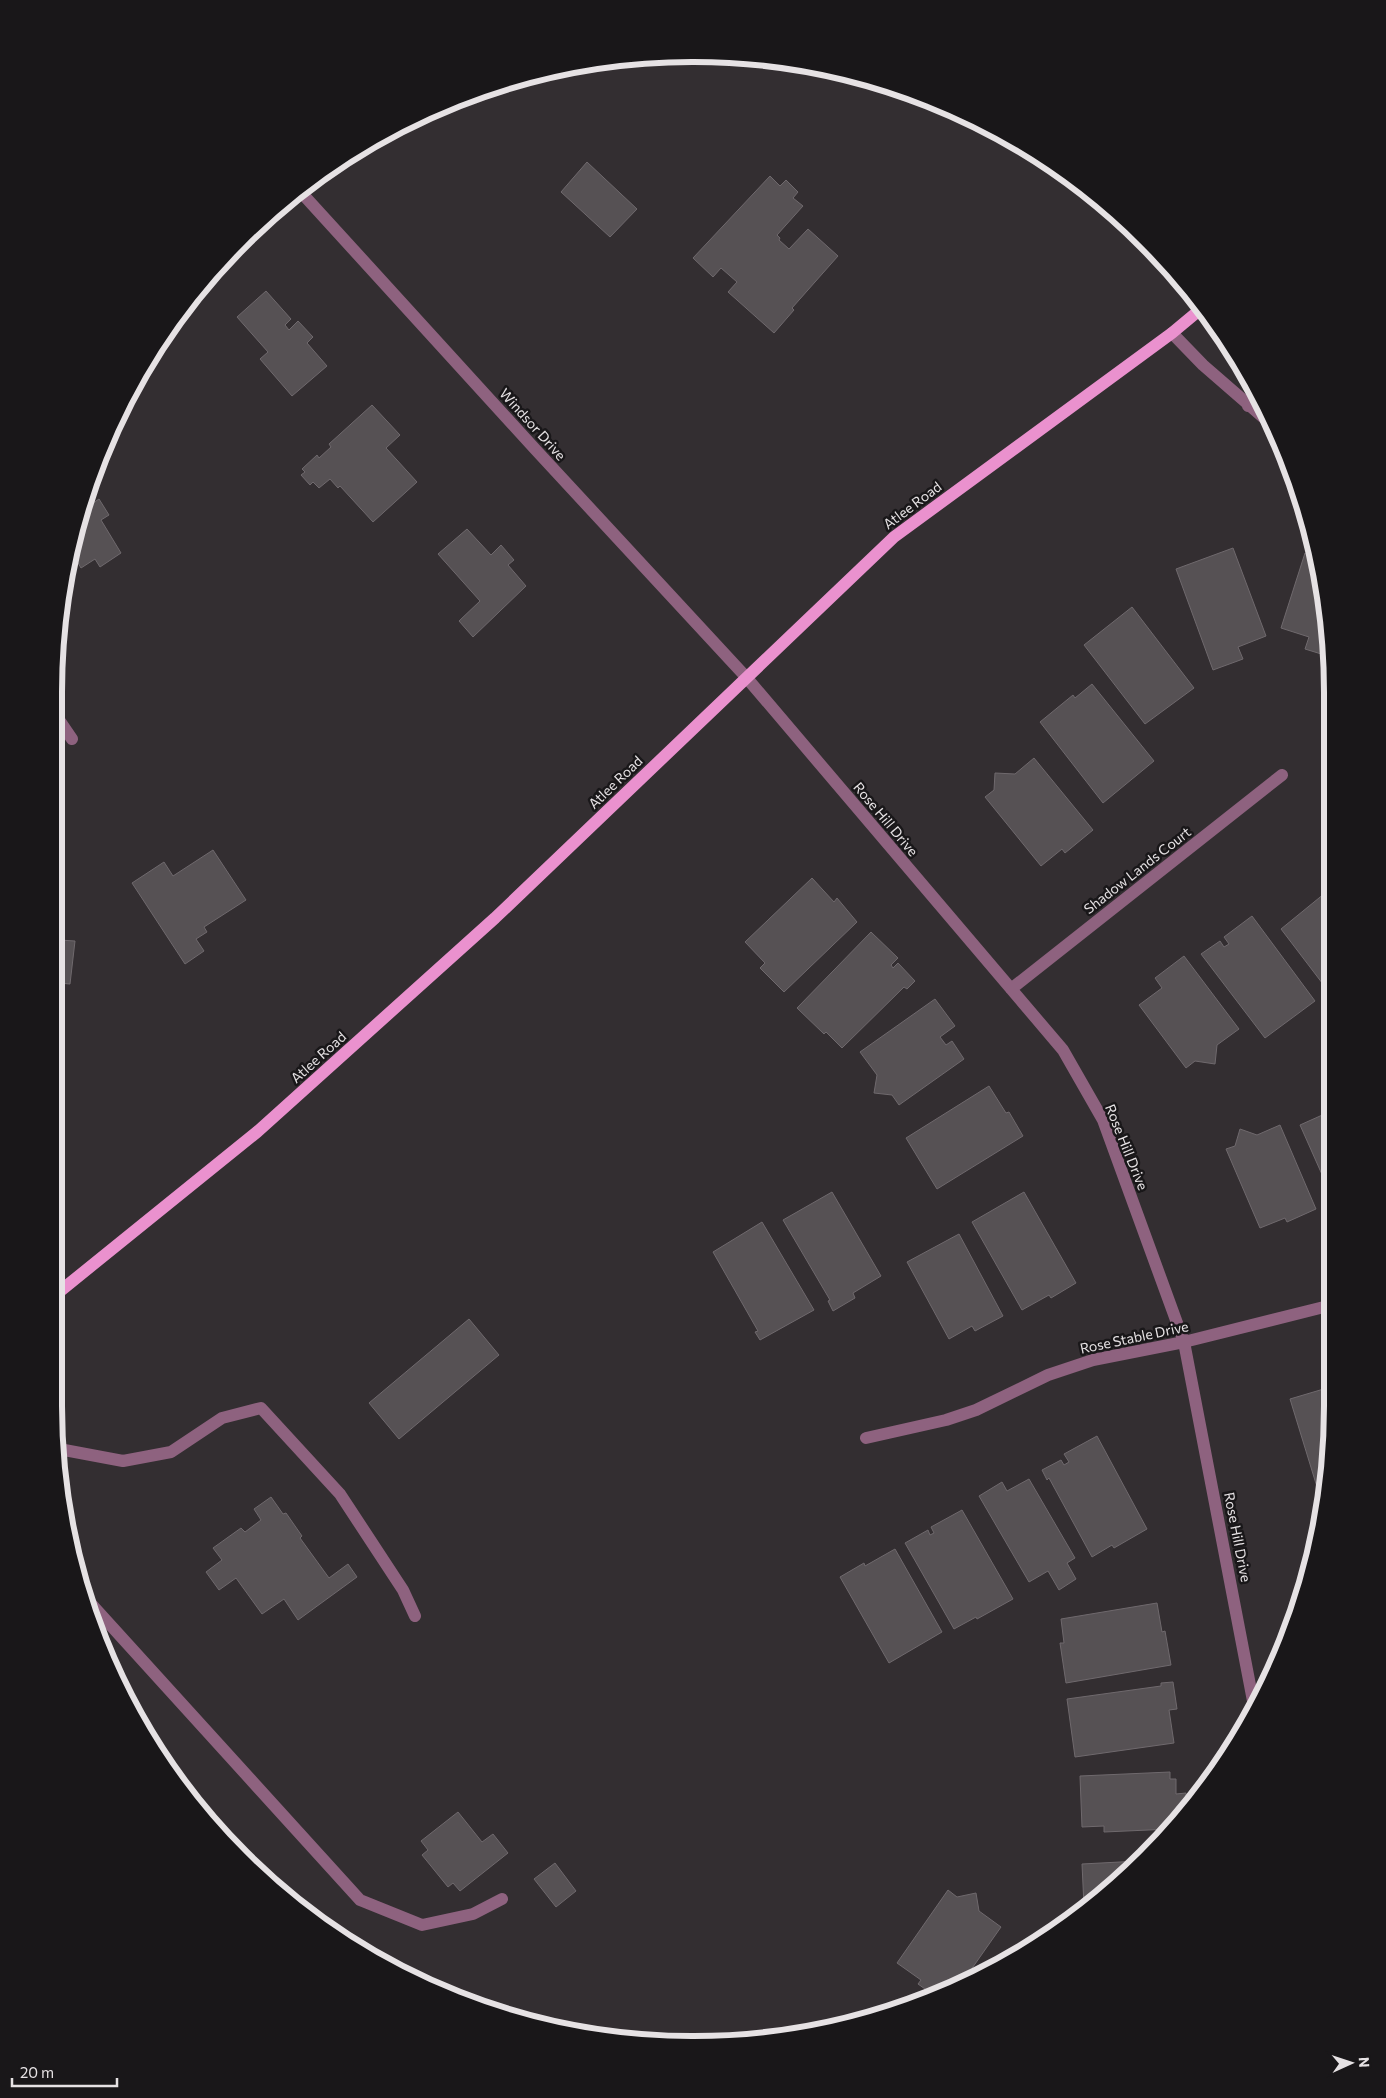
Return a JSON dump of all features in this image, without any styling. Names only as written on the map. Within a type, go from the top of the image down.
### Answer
[{"type":"main road","name":"Atlee Road","points":[[62,1290],[257,1132],[495,918],[894,537],[1172,333],[1196,313]]},
{"type":"street","name":"Windsor Drive","points":[[305,196],[746,677]]},
{"type":"street","points":[[1172,333],[1203,365],[1258,414]]},
{"type":"street","points":[[1248,406],[1251,401]]},
{"type":"street","name":"Rose Hill Drive","points":[[746,677],[1062,1050],[1103,1120],[1184,1342],[1252,1695]]},
{"type":"street","points":[[62,724],[72,739]]},
{"type":"street","name":"Shadow Lands Court","points":[[1011,989],[1282,776]]},
{"type":"street","name":"Rose Stable Drive","points":[[866,1438],[946,1420],[976,1410],[1048,1375],[1093,1360],[1184,1342],[1324,1307]]},
{"type":"street","points":[[64,1450],[123,1462],[171,1452],[222,1418],[261,1408],[340,1494],[403,1590],[415,1616]]},
{"type":"street","points":[[97,1610],[360,1900],[422,1925],[473,1914],[502,1899]]},
{"type":"building","points":[[587,162],[637,209],[610,237],[561,192]]},
{"type":"building","points":[[770,176],[780,186],[786,180],[798,192],[793,198],[803,206],[777,235],[780,238],[779,240],[789,249],[808,229],[838,256],[792,308],[794,310],[774,333],[728,292],[737,282],[721,268],[713,277],[693,258]]},
{"type":"building","points":[[266,291],[291,319],[285,325],[289,330],[298,321],[313,337],[307,343],[327,366],[292,396],[260,359],[268,352],[237,317]]},
{"type":"building","points":[[372,405],[400,435],[386,448],[417,482],[373,522],[340,486],[338,488],[330,479],[319,488],[313,482],[310,485],[301,475],[305,472],[302,469],[317,455],[319,458],[331,447],[329,444]]},
{"type":"building","points":[[99,499],[109,515],[101,520],[121,553],[100,567],[95,559],[81,568],[77,561],[84,530],[92,504]]},
{"type":"building","points":[[467,529],[491,555],[501,545],[514,560],[508,565],[526,586],[473,637],[459,621],[480,601],[438,554]]},
{"type":"building","points":[[1233,548],[1266,636],[1238,647],[1243,659],[1213,670],[1176,569]]},
{"type":"building","points":[[1305,553],[1307,554],[1311,570],[1318,611],[1322,654],[1305,649],[1309,637],[1281,628]]},
{"type":"building","points":[[1132,607],[1194,688],[1145,724],[1084,645]]},
{"type":"building","points":[[1092,684],[1154,761],[1103,803],[1040,722],[1073,695],[1075,698]]},
{"type":"building","points":[[1034,758],[1093,830],[1065,853],[1062,849],[1041,866],[985,797],[994,790],[995,773],[1015,774]]},
{"type":"building","points":[[213,850],[246,900],[204,927],[207,932],[196,939],[204,951],[185,964],[132,883],[164,862],[173,876]]},
{"type":"building","points":[[812,878],[834,902],[837,898],[857,922],[784,992],[760,968],[765,963],[745,942]]},
{"type":"building","points":[[1324,894],[1324,985],[1281,929]]},
{"type":"building","points":[[1252,916],[1315,1001],[1265,1038],[1201,954],[1220,941],[1224,947],[1229,944],[1224,937]]},
{"type":"building","points":[[871,932],[898,958],[891,965],[893,968],[898,963],[915,981],[907,989],[904,987],[842,1048],[797,1008]]},
{"type":"building","points":[[62,940],[75,941],[70,984],[62,983]]},
{"type":"building","points":[[1184,956],[1239,1029],[1217,1045],[1215,1064],[1195,1061],[1186,1068],[1139,1005],[1162,988],[1155,978]]},
{"type":"building","points":[[935,999],[955,1026],[940,1037],[946,1045],[952,1041],[964,1059],[899,1105],[892,1095],[874,1093],[877,1075],[860,1052]]},
{"type":"building","points":[[989,1086],[1006,1113],[1009,1112],[1023,1136],[937,1189],[906,1138]]},
{"type":"building","points":[[1324,1114],[1324,1179],[1300,1125]]},
{"type":"building","points":[[1280,1125],[1316,1209],[1287,1222],[1285,1218],[1260,1228],[1226,1149],[1235,1146],[1240,1129],[1257,1135]]},
{"type":"building","points":[[832,1192],[881,1276],[853,1293],[855,1298],[833,1311],[828,1301],[830,1300],[783,1220]]},
{"type":"building","points":[[1024,1192],[1076,1283],[1051,1298],[1049,1295],[1022,1310],[972,1222]]},
{"type":"building","points":[[762,1222],[814,1310],[760,1340],[755,1332],[758,1331],[713,1252]]},
{"type":"building","points":[[959,1234],[1003,1316],[975,1331],[972,1326],[949,1339],[907,1262]]},
{"type":"building","points":[[469,1319],[499,1355],[399,1439],[369,1403]]},
{"type":"building","points":[[1324,1389],[1322,1446],[1318,1489],[1290,1399]]},
{"type":"building","points":[[1097,1436],[1147,1529],[1114,1548],[1112,1545],[1092,1557],[1049,1478],[1047,1480],[1042,1470],[1061,1460],[1064,1465],[1069,1462],[1064,1454]]},
{"type":"building","points":[[1029,1479],[1075,1558],[1067,1563],[1076,1579],[1059,1590],[1048,1571],[1029,1582],[979,1496],[1002,1482],[1007,1491]]},
{"type":"building","points":[[271,1497],[283,1514],[286,1513],[302,1536],[300,1538],[329,1578],[348,1564],[357,1577],[298,1620],[284,1599],[262,1614],[236,1578],[219,1590],[206,1572],[222,1560],[213,1548],[241,1528],[245,1532],[261,1520],[254,1509]]},
{"type":"building","points":[[962,1510],[1013,1599],[977,1619],[976,1617],[954,1629],[905,1543],[928,1530],[930,1535],[934,1533],[931,1527]]},
{"type":"building","points":[[895,1549],[942,1632],[889,1663],[840,1577],[864,1563],[865,1566]]},
{"type":"building","points":[[1157,1603],[1162,1632],[1165,1631],[1171,1665],[1066,1683],[1060,1643],[1064,1643],[1061,1619]]},
{"type":"building","points":[[1173,1682],[1177,1709],[1169,1710],[1174,1743],[1075,1757],[1067,1699],[1161,1686],[1161,1683]]},
{"type":"building","points":[[1170,1772],[1170,1779],[1176,1779],[1176,1794],[1186,1793],[1186,1797],[1159,1830],[1104,1832],[1104,1826],[1082,1827],[1080,1776]]},
{"type":"building","points":[[458,1812],[482,1842],[493,1834],[508,1853],[460,1891],[453,1883],[448,1887],[422,1855],[428,1850],[421,1841]]},
{"type":"building","points":[[1128,1862],[1084,1900],[1082,1864]]},
{"type":"building","points":[[555,1863],[576,1891],[556,1907],[534,1879]]},
{"type":"building","points":[[948,1890],[957,1897],[976,1893],[979,1911],[1001,1927],[970,1971],[927,1991],[918,1984],[921,1980],[897,1963]]}]
